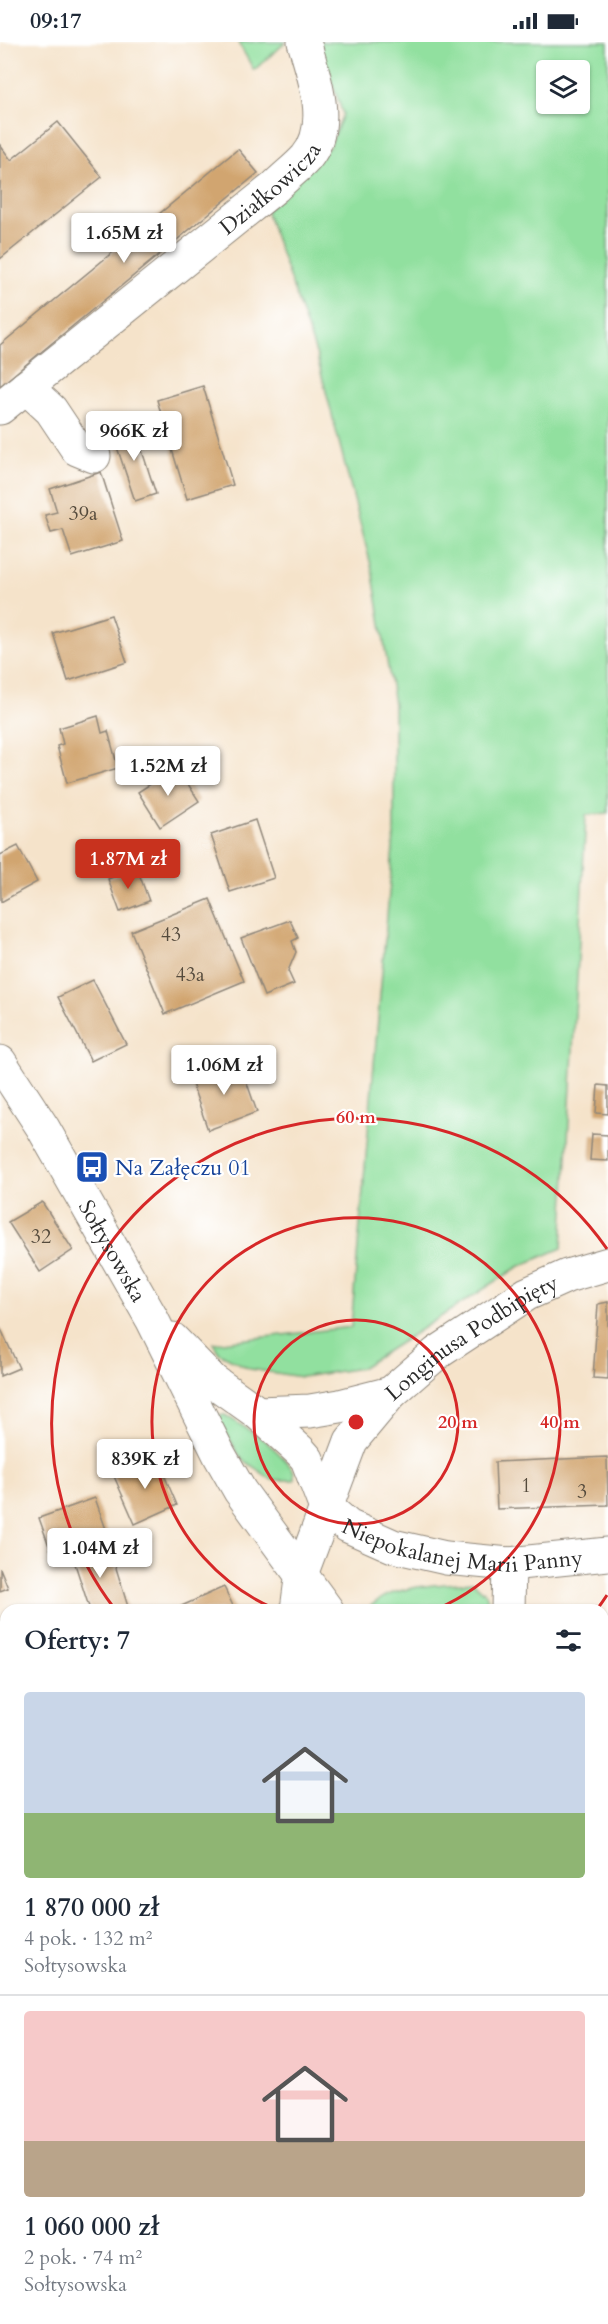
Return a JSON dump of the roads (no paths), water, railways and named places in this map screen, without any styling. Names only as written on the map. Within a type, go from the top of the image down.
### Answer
[{"type":"street","name":"Działkowicza","points":[[0,408],[276,187],[307,156],[315,141],[320,110],[315,76],[304,42]]},
{"type":"street","points":[[26,387],[51,410],[77,449],[94,456]]},
{"type":"street","name":"Sołtysowska","points":[[0,1062],[43,1128],[152,1319],[220,1456],[240,1491],[302,1572],[323,1604]]},
{"type":"street","name":"Longinusa Podbipięty","points":[[298,1604],[302,1572],[351,1441],[391,1393],[437,1353],[527,1294],[567,1276],[608,1264]]},
{"type":"street","name":"Sołtysowska","points":[[152,1319],[213,1381],[258,1413],[307,1459],[325,1506]]},
{"type":"street","points":[[258,1413],[330,1408],[391,1393]]},
{"type":"street","name":"Niepokalanej Marii Panny","points":[[325,1506],[348,1526],[393,1546],[446,1558],[509,1564],[608,1554]]},
{"type":"street","points":[[508,1604],[509,1564]]},
{"type":"place","name":"Na Załęczu 01","points":[[92,1167]]}]
